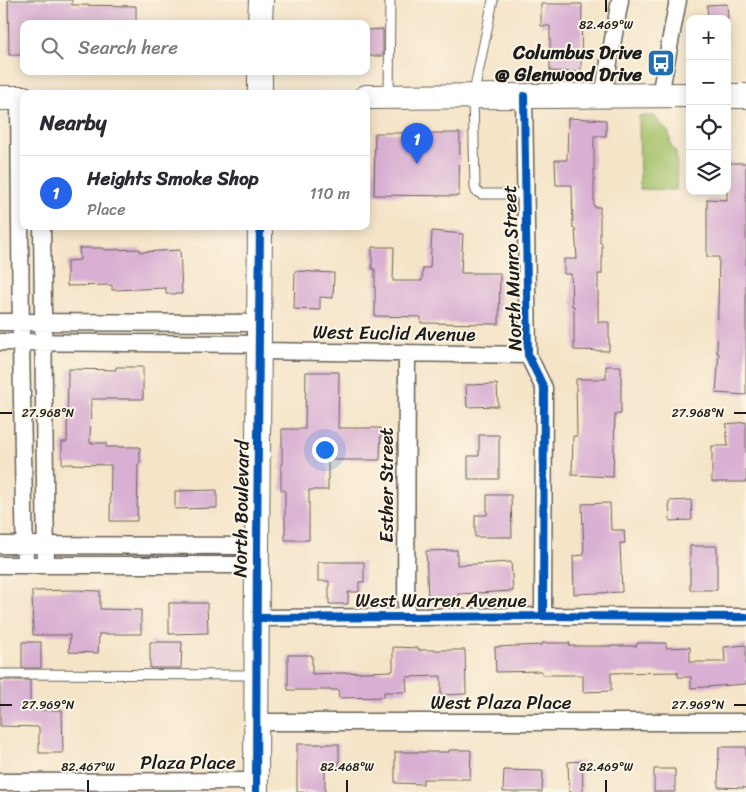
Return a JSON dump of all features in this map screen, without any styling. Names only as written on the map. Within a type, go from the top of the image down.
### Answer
[{"type":"street","points":[[260,20],[261,0]]},
{"type":"street","points":[[603,96],[620,0]]},
{"type":"street","points":[[660,95],[678,0]]},
{"type":"street","points":[[260,75],[260,90]]},
{"type":"street","name":"North Munro Street","points":[[524,96],[528,355],[544,388],[543,616]]},
{"type":"street","points":[[378,97],[686,96]]},
{"type":"street","points":[[731,96],[746,96]]},
{"type":"street","points":[[14,98],[21,322],[25,565]]},
{"type":"street","points":[[42,230],[46,565]]},
{"type":"street","name":"North Boulevard","points":[[256,787],[260,230]]},
{"type":"street","name":"West Euclid Avenue","points":[[0,322],[42,322],[407,353],[528,355]]},
{"type":"street","name":"West Euclid Avenue","points":[[0,342],[259,339]]},
{"type":"street","name":"Esther Street","points":[[406,617],[407,353]]},
{"type":"street","points":[[0,545],[257,556]]},
{"type":"street","points":[[0,565],[46,565],[257,556]]},
{"type":"street","name":"West Warren Avenue","points":[[257,618],[746,617]]},
{"type":"street","name":"West Plaza Place","points":[[257,722],[746,722]]},
{"type":"street","name":"Plaza Place","points":[[11,786],[256,787]]},
{"type":"lane","points":[[378,97],[390,0]]},
{"type":"lane","points":[[493,0],[473,97],[474,182],[476,191],[481,194],[526,194]]},
{"type":"lane","points":[[0,674],[257,675]]},
{"type":"green space","points":[[639,116],[654,116],[669,133],[671,146],[676,152],[676,190],[640,189]]},
{"type":"building","points":[[8,0],[72,0],[72,5],[136,6],[136,20],[20,20],[20,55],[9,55]]},
{"type":"building","points":[[541,4],[582,4],[581,72],[550,71],[550,26],[541,26]]},
{"type":"building","points":[[727,4],[728,15],[708,15],[707,5]]},
{"type":"building","points":[[383,29],[383,56],[370,56],[370,30]]},
{"type":"building","points":[[568,118],[606,120],[606,136],[594,136],[594,207],[600,207],[600,243],[602,243],[602,274],[598,274],[598,322],[609,322],[609,351],[574,350],[574,306],[572,306],[571,274],[564,274],[564,259],[577,259],[575,228],[573,228],[572,185],[556,185],[555,160],[567,160]]},
{"type":"building","points":[[375,133],[460,133],[459,196],[374,195]]},
{"type":"building","points":[[731,163],[746,163],[746,395],[716,393],[719,353],[717,353],[719,257],[707,257],[707,199],[727,200],[727,195],[731,195]]},
{"type":"building","points":[[432,231],[463,234],[461,273],[500,273],[499,324],[421,323],[421,317],[375,316],[375,269],[372,269],[372,247],[394,247],[393,281],[422,281],[423,268],[430,268]]},
{"type":"building","points":[[79,248],[104,248],[104,250],[140,249],[140,252],[180,250],[182,294],[166,294],[166,288],[112,290],[112,285],[67,286],[67,261],[80,260]]},
{"type":"building","points":[[295,271],[334,273],[333,298],[320,297],[320,310],[294,309]]},
{"type":"building","points":[[606,366],[621,366],[621,414],[615,414],[613,477],[572,475],[573,436],[577,436],[576,379],[606,379]]},
{"type":"building","points":[[116,367],[143,367],[143,399],[91,399],[90,443],[106,443],[106,447],[140,447],[137,521],[110,521],[111,465],[62,464],[62,442],[67,442],[68,369],[116,370]]},
{"type":"building","points":[[306,372],[339,372],[338,428],[381,428],[380,460],[328,460],[328,490],[309,490],[309,540],[285,540],[285,490],[281,490],[282,429],[305,429]]},
{"type":"building","points":[[497,384],[498,406],[467,407],[466,385]]},
{"type":"building","points":[[746,422],[746,482],[712,482],[712,446],[728,446],[726,424]]},
{"type":"building","points":[[479,435],[499,435],[499,479],[468,479],[468,456],[479,456]]},
{"type":"building","points":[[217,490],[217,508],[175,509],[175,491]]},
{"type":"building","points":[[487,495],[511,495],[512,537],[475,537],[475,515],[487,515]]},
{"type":"building","points":[[691,500],[692,520],[670,521],[669,501]]},
{"type":"building","points":[[610,503],[611,530],[624,530],[625,543],[620,543],[622,592],[574,594],[573,556],[584,555],[582,504]]},
{"type":"building","points":[[690,546],[717,546],[717,590],[690,590]]},
{"type":"building","points":[[457,550],[457,565],[511,562],[513,591],[458,594],[458,598],[428,600],[426,551]]},
{"type":"building","points":[[318,562],[364,562],[364,582],[359,582],[359,592],[348,592],[348,604],[329,604],[329,581],[318,581]]},
{"type":"building","points":[[32,591],[100,591],[100,609],[141,610],[141,634],[99,634],[98,653],[69,652],[70,635],[33,635]]},
{"type":"building","points":[[169,603],[207,603],[208,633],[169,634]]},
{"type":"building","points":[[22,642],[41,642],[41,668],[22,668]]},
{"type":"building","points":[[150,642],[182,642],[181,668],[150,668]]},
{"type":"building","points":[[542,643],[570,643],[569,646],[637,646],[637,643],[666,643],[666,648],[690,647],[690,662],[725,662],[724,647],[746,645],[746,684],[691,688],[691,677],[678,677],[678,672],[611,673],[611,691],[583,692],[583,675],[542,675],[542,671],[496,672],[495,647],[542,645]]},
{"type":"building","points":[[393,647],[419,648],[419,650],[465,650],[466,694],[441,695],[441,676],[406,677],[407,692],[384,692],[384,697],[339,698],[338,690],[288,690],[288,655],[312,655],[312,674],[393,671]]},
{"type":"building","points":[[0,680],[30,680],[30,710],[62,710],[63,753],[39,753],[39,727],[0,726]]},
{"type":"building","points":[[297,744],[339,744],[339,768],[325,768],[325,792],[297,792]]},
{"type":"building","points":[[719,747],[746,747],[746,788],[718,787]]},
{"type":"building","points":[[449,750],[471,750],[470,779],[423,779],[423,784],[395,783],[395,752],[449,752]]},
{"type":"building","points":[[582,761],[583,792],[569,792],[568,762]]},
{"type":"building","points":[[654,769],[675,769],[675,792],[654,792]]},
{"type":"building","points":[[504,770],[543,771],[542,792],[503,792]]},
{"type":"cycle path","points":[[524,96],[528,355],[544,388],[543,616]]},
{"type":"cycle path","points":[[256,792],[260,230]]},
{"type":"cycle path","points":[[257,618],[746,617]]},
{"type":"place","name":"Columbus Drive @ Glenwood Drive","points":[[661,63]]},
{"type":"place","name":"Heights Smoke Shop","points":[[417,164]]}]
